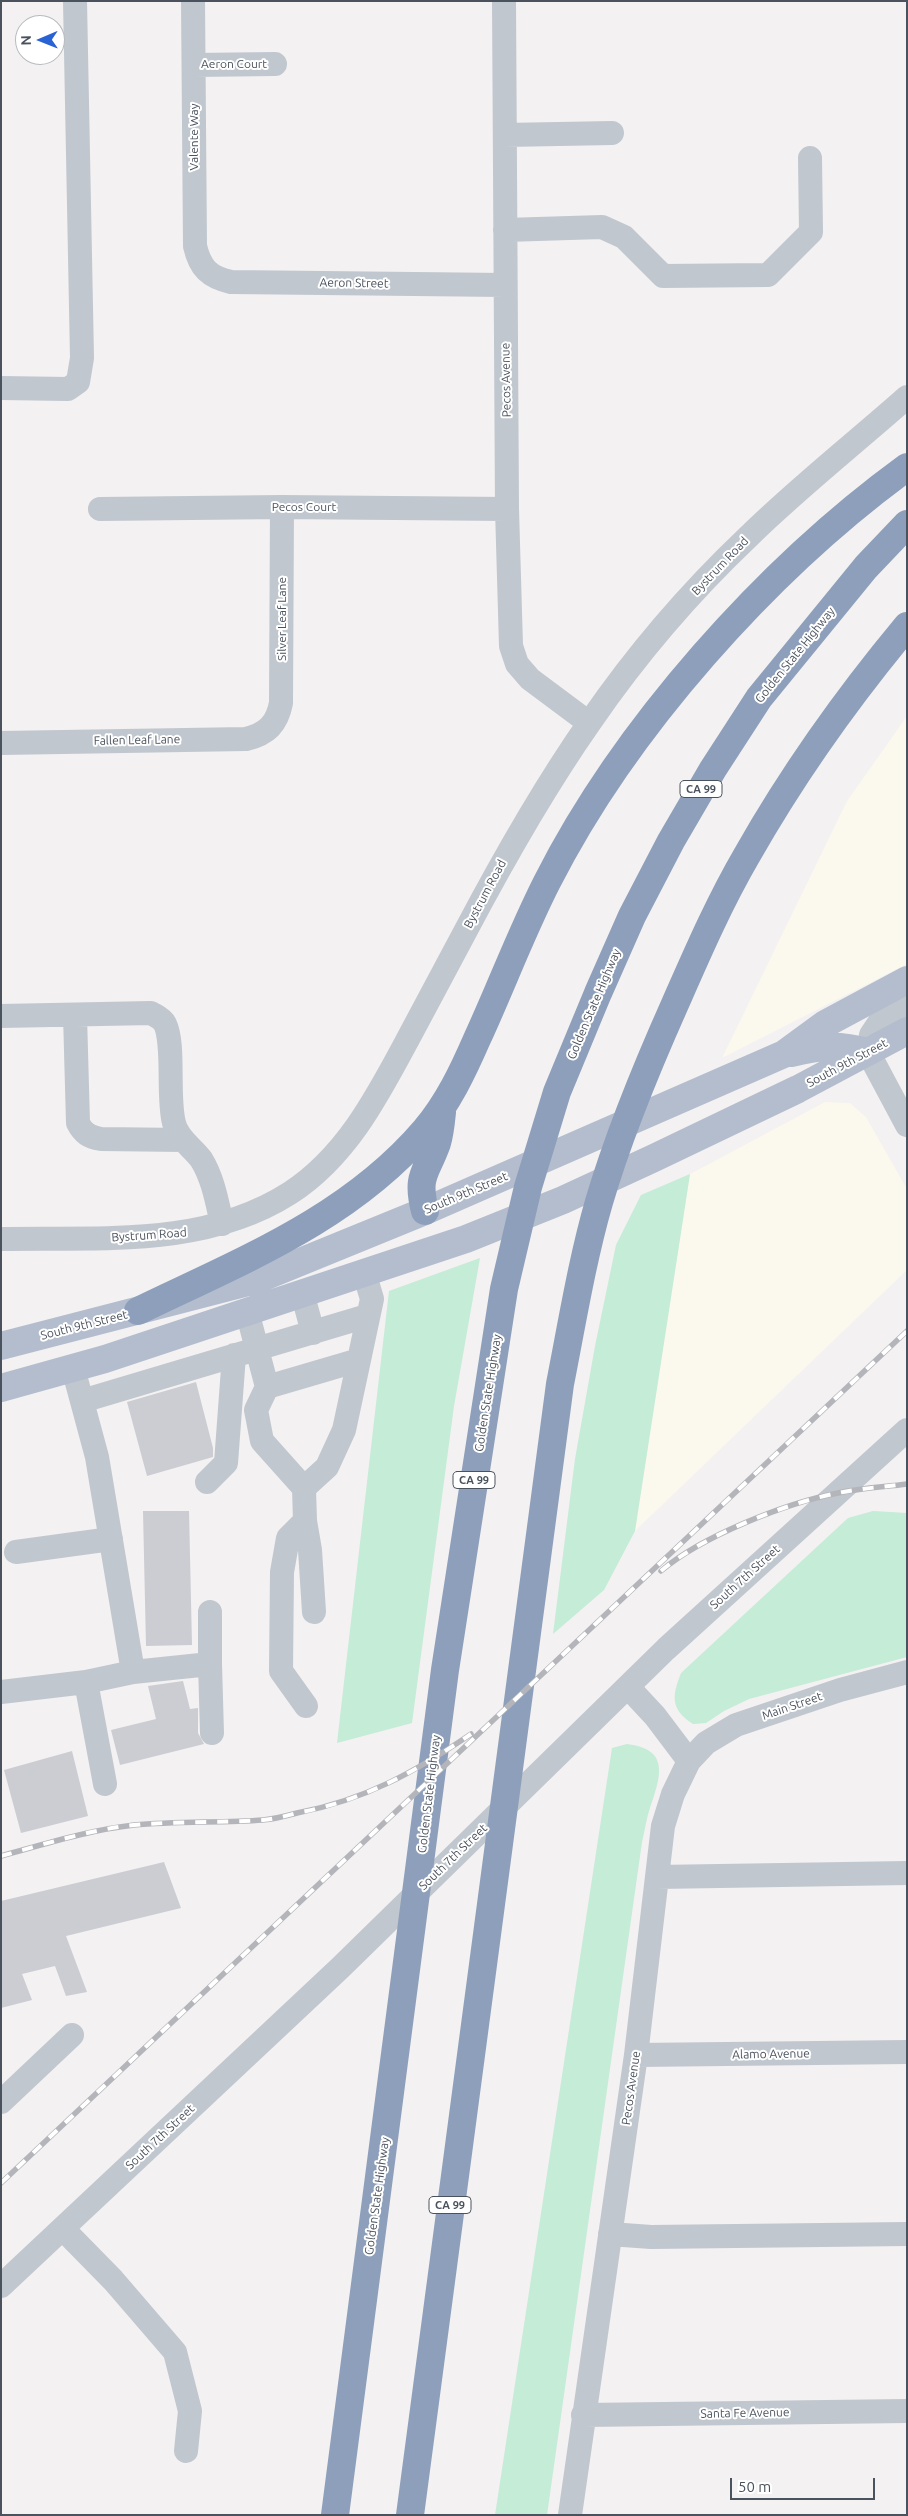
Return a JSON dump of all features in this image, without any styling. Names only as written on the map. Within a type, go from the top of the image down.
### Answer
[{"type":"highway","points":[[138,1312],[310,1227],[344,1205],[389,1168],[443,1108],[464,1068],[533,908],[549,878],[622,760],[659,710],[745,611],[802,554],[907,467]]},
{"type":"highway","name":"Golden State Highway","points":[[334,2515],[445,1670],[504,1289],[528,1187],[557,1092],[632,916],[671,841],[713,769],[759,698],[866,567],[907,524]]},
{"type":"highway","name":"CA 99","points":[[410,2515],[529,1606],[560,1384],[586,1255],[616,1146],[653,1053],[709,929],[746,856],[788,786],[834,718],[907,626]]},
{"type":"highway","points":[[425,1211],[420,1191],[422,1174],[437,1142],[443,1108]]},
{"type":"main road","name":"South 9th Street","points":[[1,1346],[256,1280],[425,1211],[784,1054],[825,1024],[907,980]]},
{"type":"main road","name":"South 9th Street","points":[[1,1388],[73,1368],[466,1238],[563,1200],[798,1089],[907,1031]]},
{"type":"main road","points":[[784,1054],[824,1046],[844,1046],[868,1052]]},
{"type":"main road","points":[[425,1211],[436,1225],[450,1235],[466,1238]]},
{"type":"street","points":[[1,388],[68,389],[78,382],[82,358],[76,1]]},
{"type":"street","name":"Valente Way","points":[[193,1],[195,246],[198,261],[205,271]]},
{"type":"street","name":"Pecos Avenue","points":[[504,1],[507,509],[511,646],[517,664],[541,688],[589,723]]},
{"type":"street","name":"Aeron Court","points":[[194,65],[275,64]]},
{"type":"street","points":[[505,135],[612,134]]},
{"type":"street","points":[[505,230],[602,227],[624,237],[663,276],[768,275],[811,232],[810,158]]},
{"type":"street","name":"Aeron Street","points":[[205,271],[216,278],[231,282],[505,285]]},
{"type":"street","name":"Bystrum Road","points":[[1,1239],[142,1237],[186,1233],[222,1224],[256,1212],[292,1192],[321,1168],[346,1142],[374,1104],[502,862],[540,796],[626,670],[706,579],[802,487],[907,397]]},
{"type":"street","name":"Pecos Court","points":[[100,509],[282,507],[507,509]]},
{"type":"street","name":"Silver Leaf Lane","points":[[271,728],[278,717],[281,703],[282,507]]},
{"type":"street","name":"Fallen Leaf Lane","points":[[1,743],[246,739],[259,736],[271,728]]},
{"type":"street","points":[[907,1008],[879,1023],[872,1035],[868,1052],[907,1125]]},
{"type":"street","points":[[1,1016],[151,1013],[161,1018],[166,1025],[169,1042],[174,1124],[183,1140],[201,1160],[211,1181],[222,1224]]},
{"type":"street","points":[[75,1015],[78,1123],[82,1131],[92,1138],[101,1139],[183,1140]]},
{"type":"street","points":[[304,1488],[328,1467],[344,1430],[372,1299],[364,1272]]},
{"type":"street","points":[[302,1292],[313,1333]]},
{"type":"street","points":[[247,1311],[267,1387],[256,1410],[262,1441],[304,1488],[305,1521],[310,1550],[314,1612]]},
{"type":"street","points":[[82,1401],[367,1316]]},
{"type":"street","points":[[207,1482],[226,1463],[234,1355]]},
{"type":"street","points":[[267,1387],[359,1360]]},
{"type":"street","points":[[73,1368],[97,1456],[133,1672]]},
{"type":"street","name":"South 7th Street","points":[[1,2286],[340,1968],[666,1649],[907,1430]]},
{"type":"street","points":[[305,1521],[288,1538],[282,1572],[281,1671],[306,1706]]},
{"type":"street","points":[[16,1552],[111,1539]]},
{"type":"street","points":[[210,1612],[212,1733]]},
{"type":"street","points":[[1,1692],[86,1682],[133,1672],[210,1664]]},
{"type":"street","name":"Main Street","points":[[689,1761],[706,1743],[736,1725],[840,1690],[907,1672]]},
{"type":"street","points":[[86,1682],[105,1784]]},
{"type":"street","points":[[628,1687],[655,1716],[689,1761]]},
{"type":"street","name":"Pecos Avenue","points":[[570,2515],[636,2055],[663,1826],[673,1794],[689,1761]]},
{"type":"street","points":[[657,1877],[907,1873]]},
{"type":"street","points":[[1,2102],[72,2036]]},
{"type":"street","name":"Alamo Avenue","points":[[636,2055],[907,2052]]},
{"type":"street","points":[[63,2228],[113,2280],[175,2352],[190,2411],[186,2451]]},
{"type":"street","points":[[610,2234],[651,2237],[907,2234]]},
{"type":"street","name":"Santa Fe Avenue","points":[[583,2415],[907,2411]]},
{"type":"shaded area","points":[[907,716],[907,964],[722,1058],[847,801]]},
{"type":"shaded area","points":[[825,1102],[850,1103],[866,1117],[907,1189],[907,1270],[635,1531],[690,1174]]},
{"type":"green space","points":[[690,1174],[635,1531],[604,1590],[553,1634],[575,1459],[595,1346],[616,1245],[641,1195]]},
{"type":"green space","points":[[480,1258],[454,1406],[412,1723],[337,1743],[389,1291]]},
{"type":"green space","points":[[873,1511],[907,1513],[907,1657],[749,1699],[724,1711],[706,1723],[693,1724],[680,1713],[675,1702],[675,1695],[681,1673],[848,1518]]},
{"type":"green space","points":[[627,1744],[643,1748],[653,1754],[658,1762],[658,1783],[642,1842],[547,2515],[495,2515],[612,1748]]},
{"type":"building","points":[[196,1382],[213,1448],[213,1457],[147,1476],[127,1402]]},
{"type":"building","points":[[143,1511],[189,1511],[192,1645],[146,1646]]},
{"type":"building","points":[[183,1681],[190,1709],[198,1708],[198,1733],[204,1744],[120,1765],[111,1730],[156,1719],[148,1686]]},
{"type":"building","points":[[72,1751],[88,1816],[21,1833],[4,1770]]},
{"type":"building","points":[[164,1862],[181,1908],[66,1936],[87,1992],[66,1996],[55,1966],[22,1974],[32,2000],[1,2008],[1,1901]]},
{"type":"railway","points":[[1,2183],[907,1331]]},
{"type":"railway","points":[[661,1571],[699,1545],[745,1523],[794,1504],[838,1493],[907,1484]]},
{"type":"railway","points":[[1,1856],[117,1827],[183,1822],[263,1820],[322,1807],[345,1801],[388,1783],[430,1761],[471,1734]]}]
